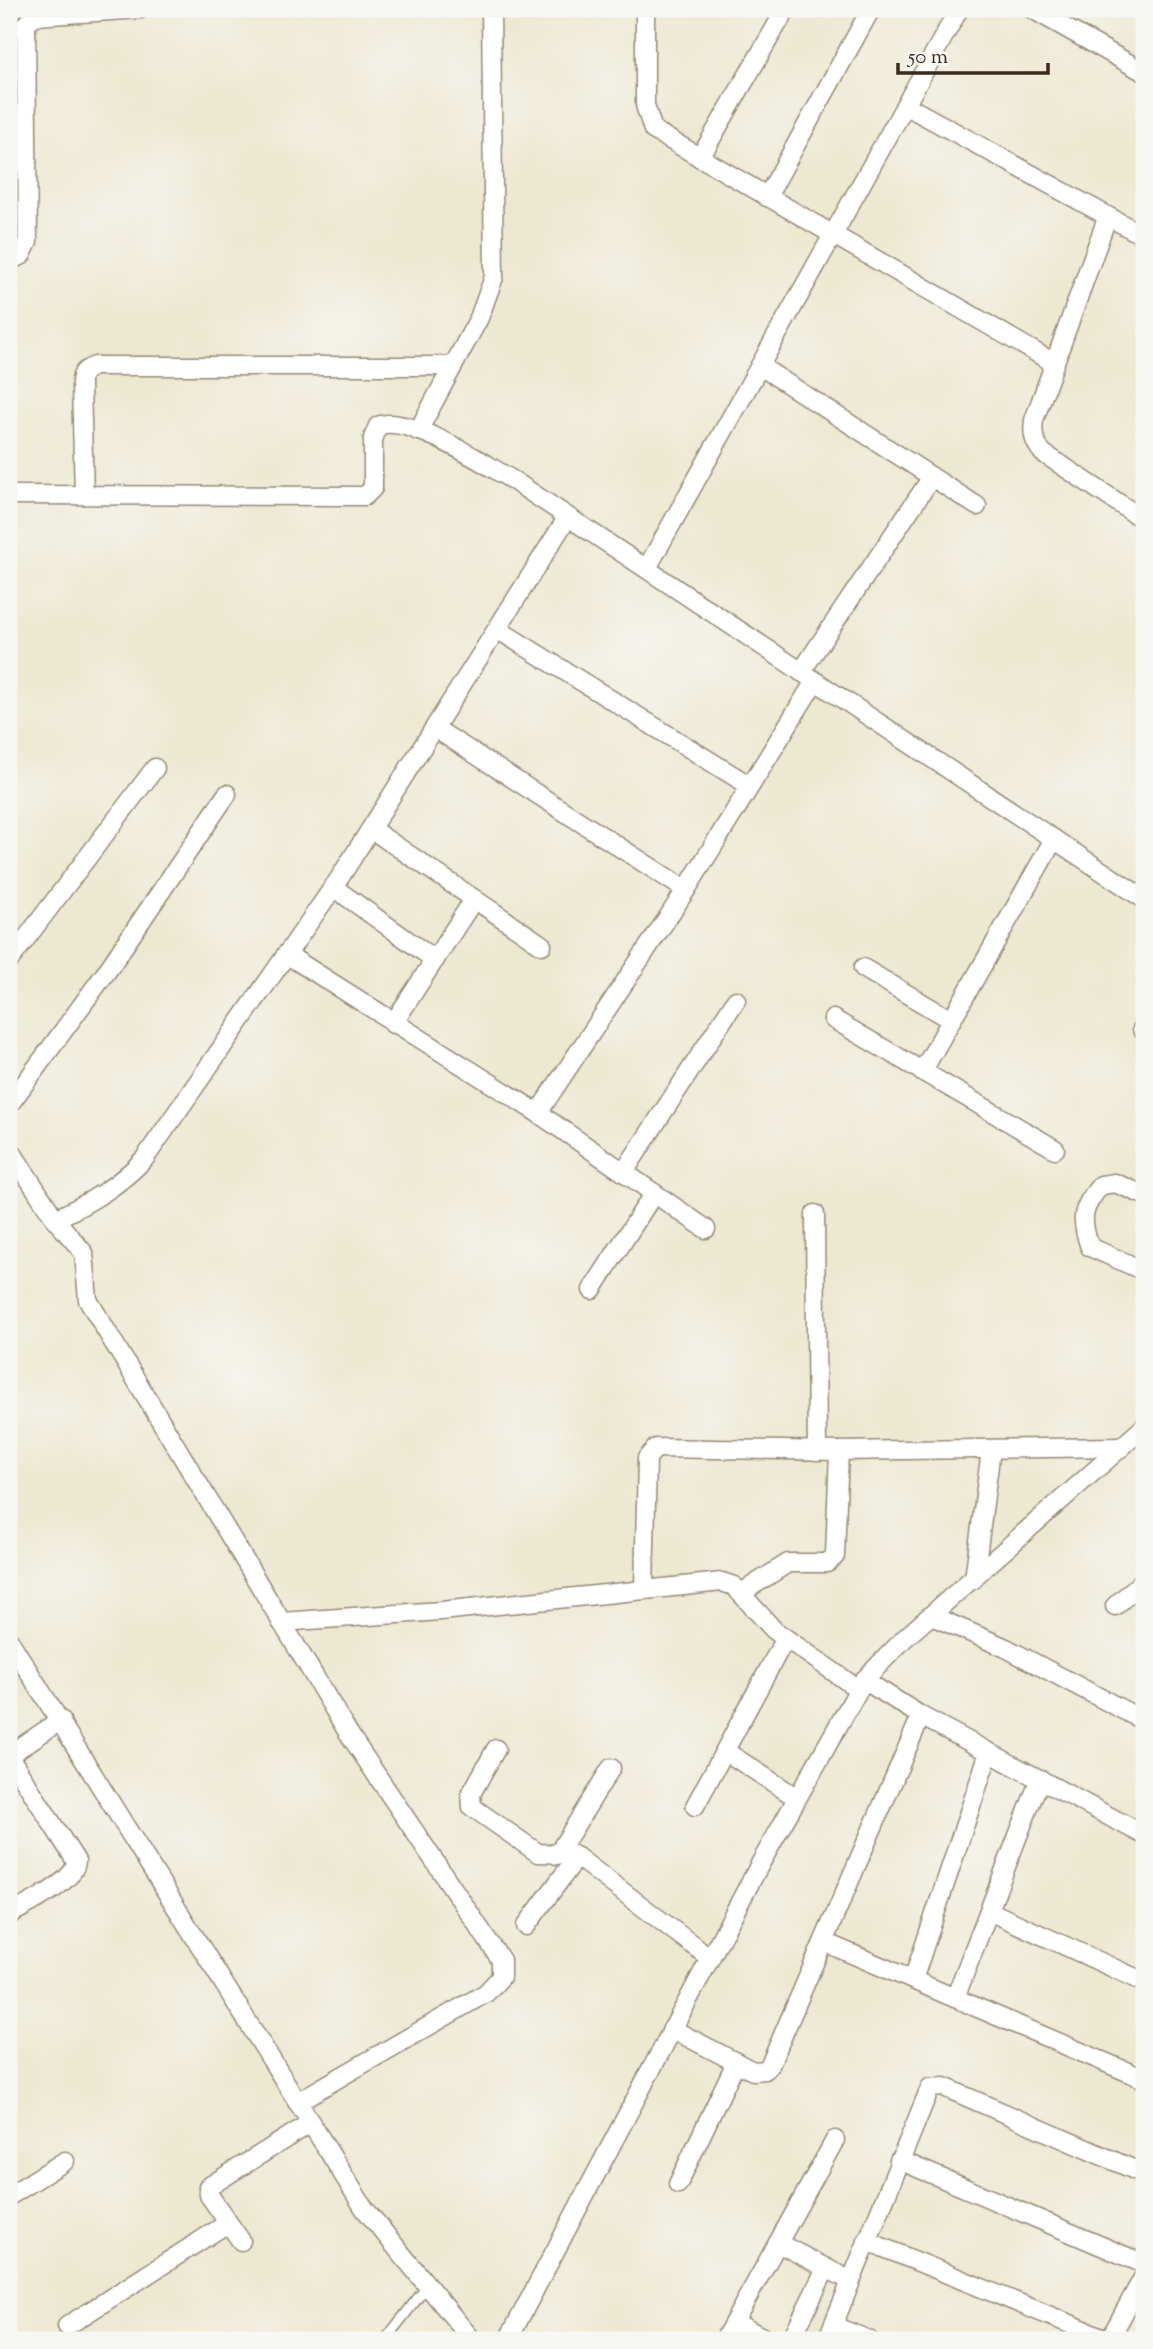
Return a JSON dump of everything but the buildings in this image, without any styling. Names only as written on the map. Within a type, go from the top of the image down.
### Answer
[{"type":"street","points":[[9,260],[21,256],[28,242],[26,24],[36,16],[140,9]]},
{"type":"street","points":[[418,431],[479,318],[494,277],[491,9]]},
{"type":"street","points":[[645,9],[645,105],[649,123],[660,135],[1054,363]]},
{"type":"street","points":[[700,158],[786,9]]},
{"type":"street","points":[[767,197],[872,9]]},
{"type":"street","points":[[647,568],[959,9]]},
{"type":"street","points":[[1032,9],[1144,72]]},
{"type":"street","points":[[905,105],[1144,236]]},
{"type":"street","points":[[1107,218],[1034,420],[1036,445],[1144,520]]},
{"type":"street","points":[[84,495],[80,384],[81,374],[95,366],[453,366]]},
{"type":"street","points":[[760,366],[977,506]]},
{"type":"street","points":[[9,495],[365,496],[373,488],[373,438],[378,426],[393,423],[418,431],[466,453],[647,568],[1144,899]]},
{"type":"street","points":[[538,1113],[686,890],[750,786],[808,677],[932,477]]},
{"type":"street","points":[[55,1219],[88,1204],[118,1184],[145,1158],[333,887],[436,729],[567,518]]},
{"type":"street","points":[[497,629],[750,786]]},
{"type":"street","points":[[436,729],[686,890]]},
{"type":"street","points":[[9,961],[155,768]]},
{"type":"street","points":[[9,1105],[107,971],[227,794]]},
{"type":"street","points":[[371,829],[542,945]]},
{"type":"street","points":[[922,1072],[1054,839]]},
{"type":"street","points":[[333,887],[435,960]]},
{"type":"street","points":[[393,1024],[474,899]]},
{"type":"street","points":[[286,954],[393,1024],[538,1113],[706,1229]]},
{"type":"street","points":[[863,968],[951,1020]]},
{"type":"street","points":[[624,1172],[736,1000]]},
{"type":"street","points":[[832,1019],[1055,1149]]},
{"type":"street","points":[[9,1148],[55,1219],[84,1253],[88,1300],[281,1622],[349,1734],[501,1960],[503,1969],[497,1983],[486,1993],[296,2102]]},
{"type":"street","points":[[1144,1195],[1115,1183],[1101,1185],[1089,1198],[1081,1223],[1090,1247],[1144,1271]]},
{"type":"street","points":[[592,1290],[654,1193]]},
{"type":"street","points":[[815,1213],[817,1451]]},
{"type":"street","points":[[508,2340],[710,1958],[861,1685],[881,1660],[1144,1427]]},
{"type":"street","points":[[644,1590],[647,1463],[650,1451],[666,1447],[817,1451],[1122,1447]]},
{"type":"street","points":[[974,1579],[991,1450]]},
{"type":"street","points":[[741,1593],[788,1563],[827,1563],[835,1556],[839,1451]]},
{"type":"street","points":[[1115,1606],[1144,1580]]},
{"type":"street","points":[[281,1622],[441,1611],[722,1582],[734,1586],[785,1639],[861,1685],[1144,1835]]},
{"type":"street","points":[[932,1616],[1006,1648],[1144,1721]]},
{"type":"street","points":[[695,1807],[785,1639]]},
{"type":"street","points":[[9,1640],[309,2124],[364,2208],[472,2340]]},
{"type":"street","points":[[672,2029],[759,2072],[770,2065],[921,1716]]},
{"type":"street","points":[[9,1915],[67,1880],[76,1868],[73,1854],[9,1755],[61,1720]]},
{"type":"street","points":[[496,1749],[471,1794],[471,1807],[538,1853],[577,1857],[710,1958]]},
{"type":"street","points":[[725,1751],[797,1798]]},
{"type":"street","points":[[913,1980],[989,1752]]},
{"type":"street","points":[[557,1855],[611,1768]]},
{"type":"street","points":[[955,1998],[1040,1779]]},
{"type":"street","points":[[527,1926],[577,1857]]},
{"type":"street","points":[[989,1911],[1144,1982]]},
{"type":"street","points":[[824,1942],[1144,2079]]},
{"type":"street","points":[[678,2185],[736,2062]]},
{"type":"street","points":[[869,2340],[830,2333],[928,2091],[938,2086],[1144,2174]]},
{"type":"street","points":[[241,2241],[209,2195],[208,2187],[309,2124]]},
{"type":"street","points":[[724,2340],[835,2140]]},
{"type":"street","points":[[899,2160],[1144,2264]]},
{"type":"street","points":[[9,2196],[65,2161]]},
{"type":"street","points":[[67,2326],[228,2223]]},
{"type":"street","points":[[867,2241],[1109,2340],[1144,2276]]},
{"type":"street","points":[[778,2243],[851,2281]]},
{"type":"street","points":[[791,2340],[826,2267]]},
{"type":"street","points":[[734,2322],[768,2340]]},
{"type":"lane","points":[[385,2340],[428,2285]]}]
